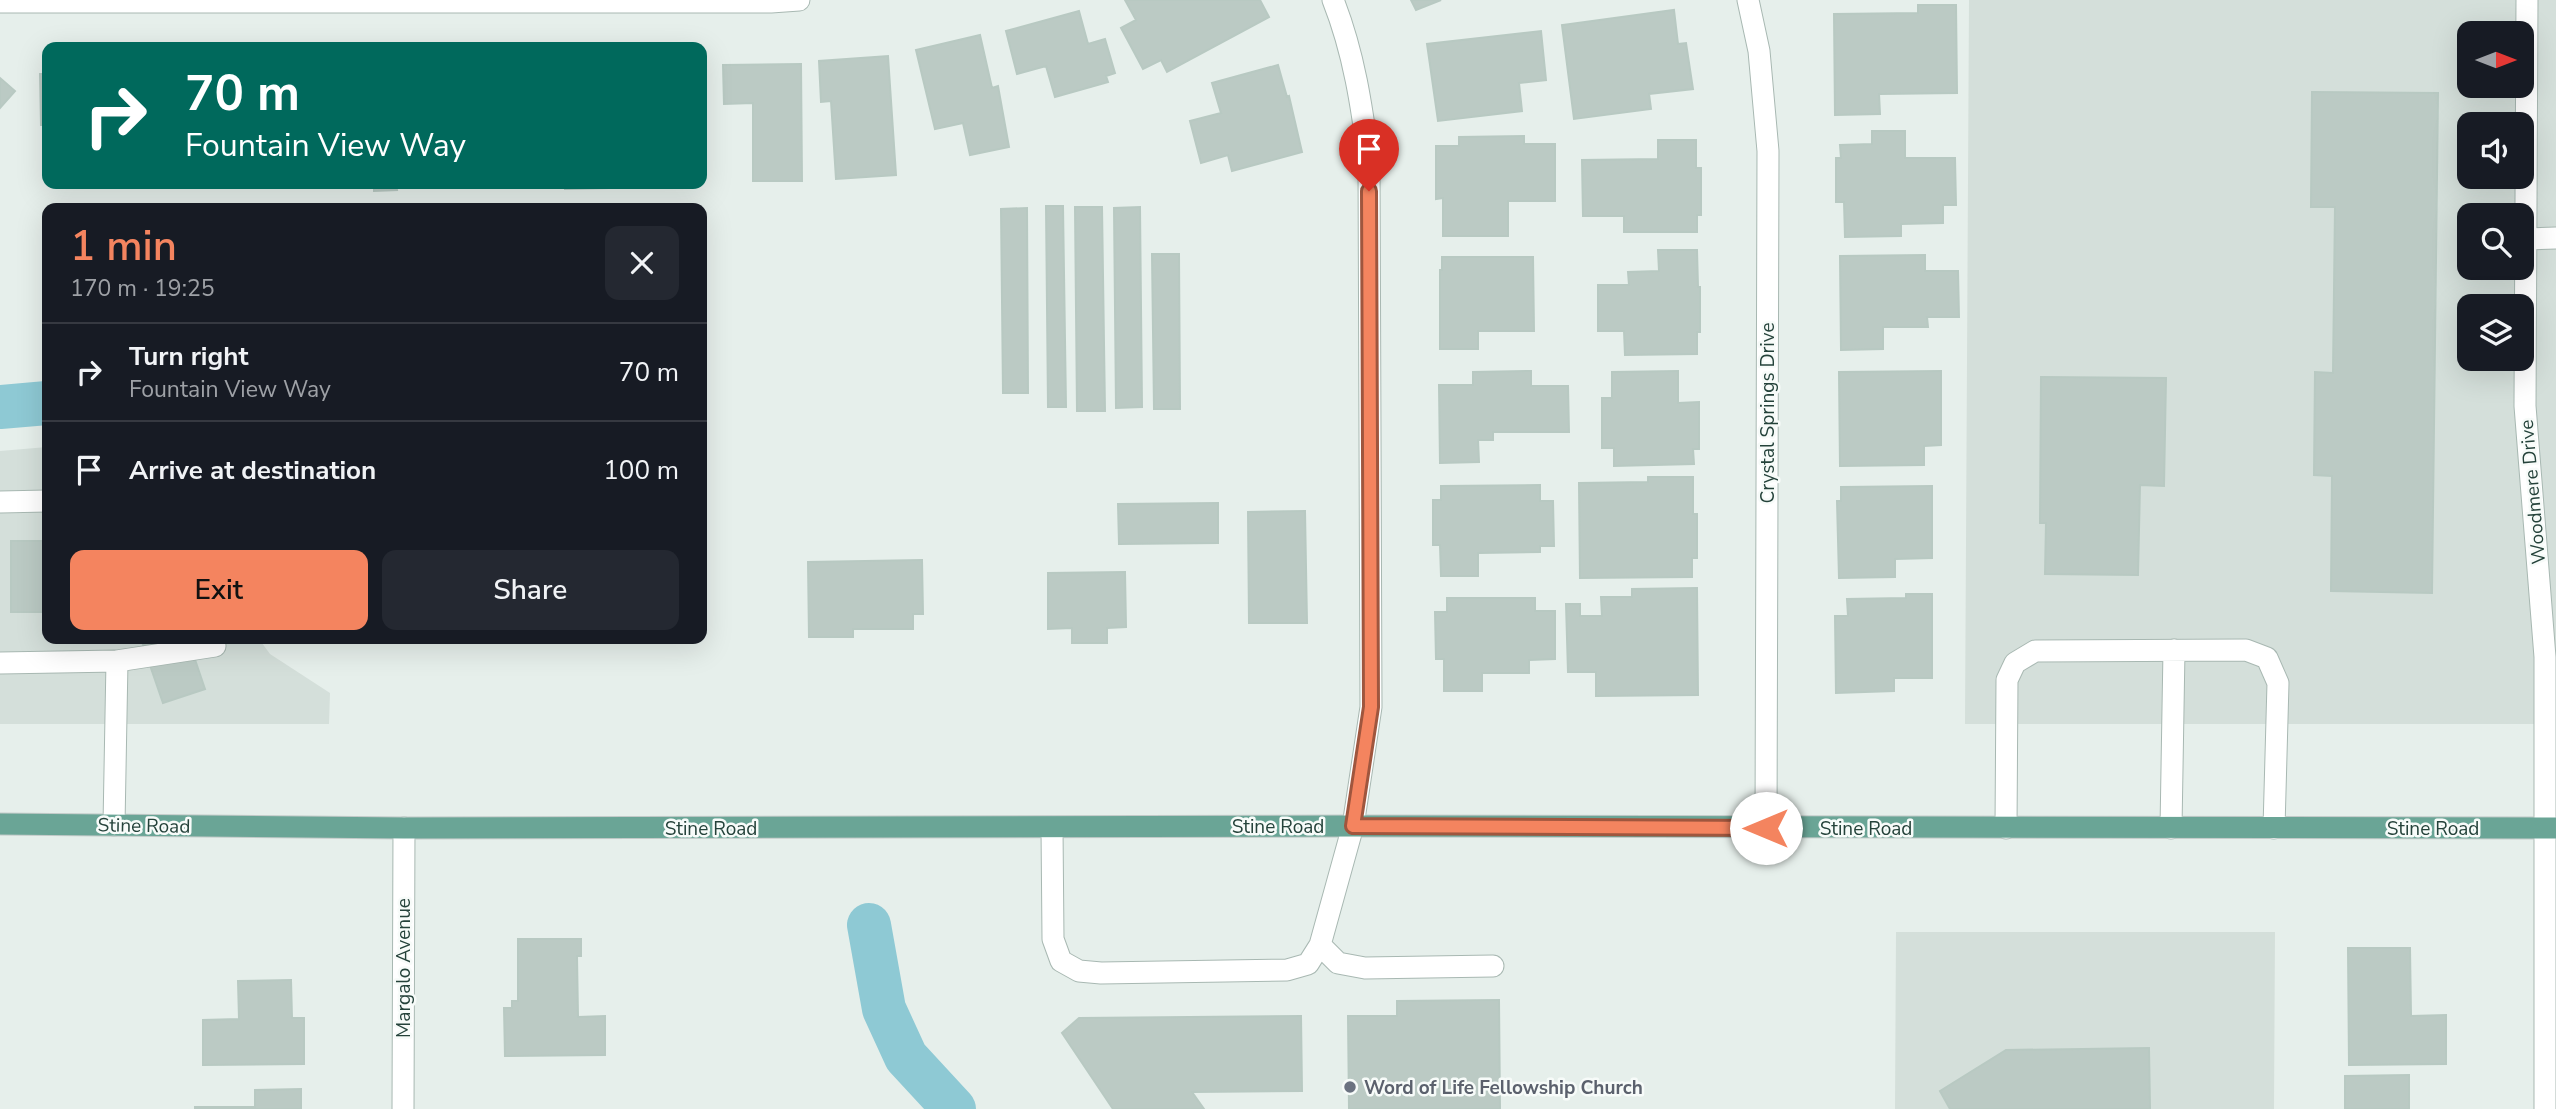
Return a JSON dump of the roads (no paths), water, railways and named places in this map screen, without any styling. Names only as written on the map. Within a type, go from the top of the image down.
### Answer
[{"type":"main road","name":"Stine Road","points":[[0,824],[404,828],[2551,828]]},
{"type":"street","points":[[0,2],[799,0]]},
{"type":"street","points":[[1052,828],[1053,939],[1061,961],[1079,971],[1287,970],[1308,964],[1320,945],[1353,826],[1371,707],[1369,163],[1360,95],[1344,28],[1333,0]]},
{"type":"street","name":"Crystal Springs Drive","points":[[1748,0],[1759,51],[1768,151],[1766,828]]},
{"type":"street","name":"Woodmere Drive","points":[[2526,203],[2528,0]]},
{"type":"street","points":[[2534,239],[2556,238]]},
{"type":"street","name":"Woodmere Drive","points":[[2526,280],[2525,406],[2546,657],[2551,828],[2545,1109]]},
{"type":"street","points":[[0,502],[42,501]]},
{"type":"street","points":[[0,663],[117,661],[215,646],[214,644]]},
{"type":"street","points":[[2006,828],[2007,680],[2015,663],[2035,651],[2174,650],[2246,650],[2267,658],[2278,683],[2274,828]]},
{"type":"street","points":[[2171,828],[2174,650]]},
{"type":"street","points":[[114,825],[117,661]]},
{"type":"street","name":"Margalo Avenue","points":[[403,1109],[404,828]]},
{"type":"street","points":[[1320,945],[1338,962],[1365,968],[1493,966]]},
{"type":"waterway","points":[[0,407],[42,403]]},
{"type":"waterway","points":[[869,925],[884,1009],[906,1057],[954,1109]]},
{"type":"place","name":"Word of Life Fellowship Church","points":[[1350,1087]]}]
